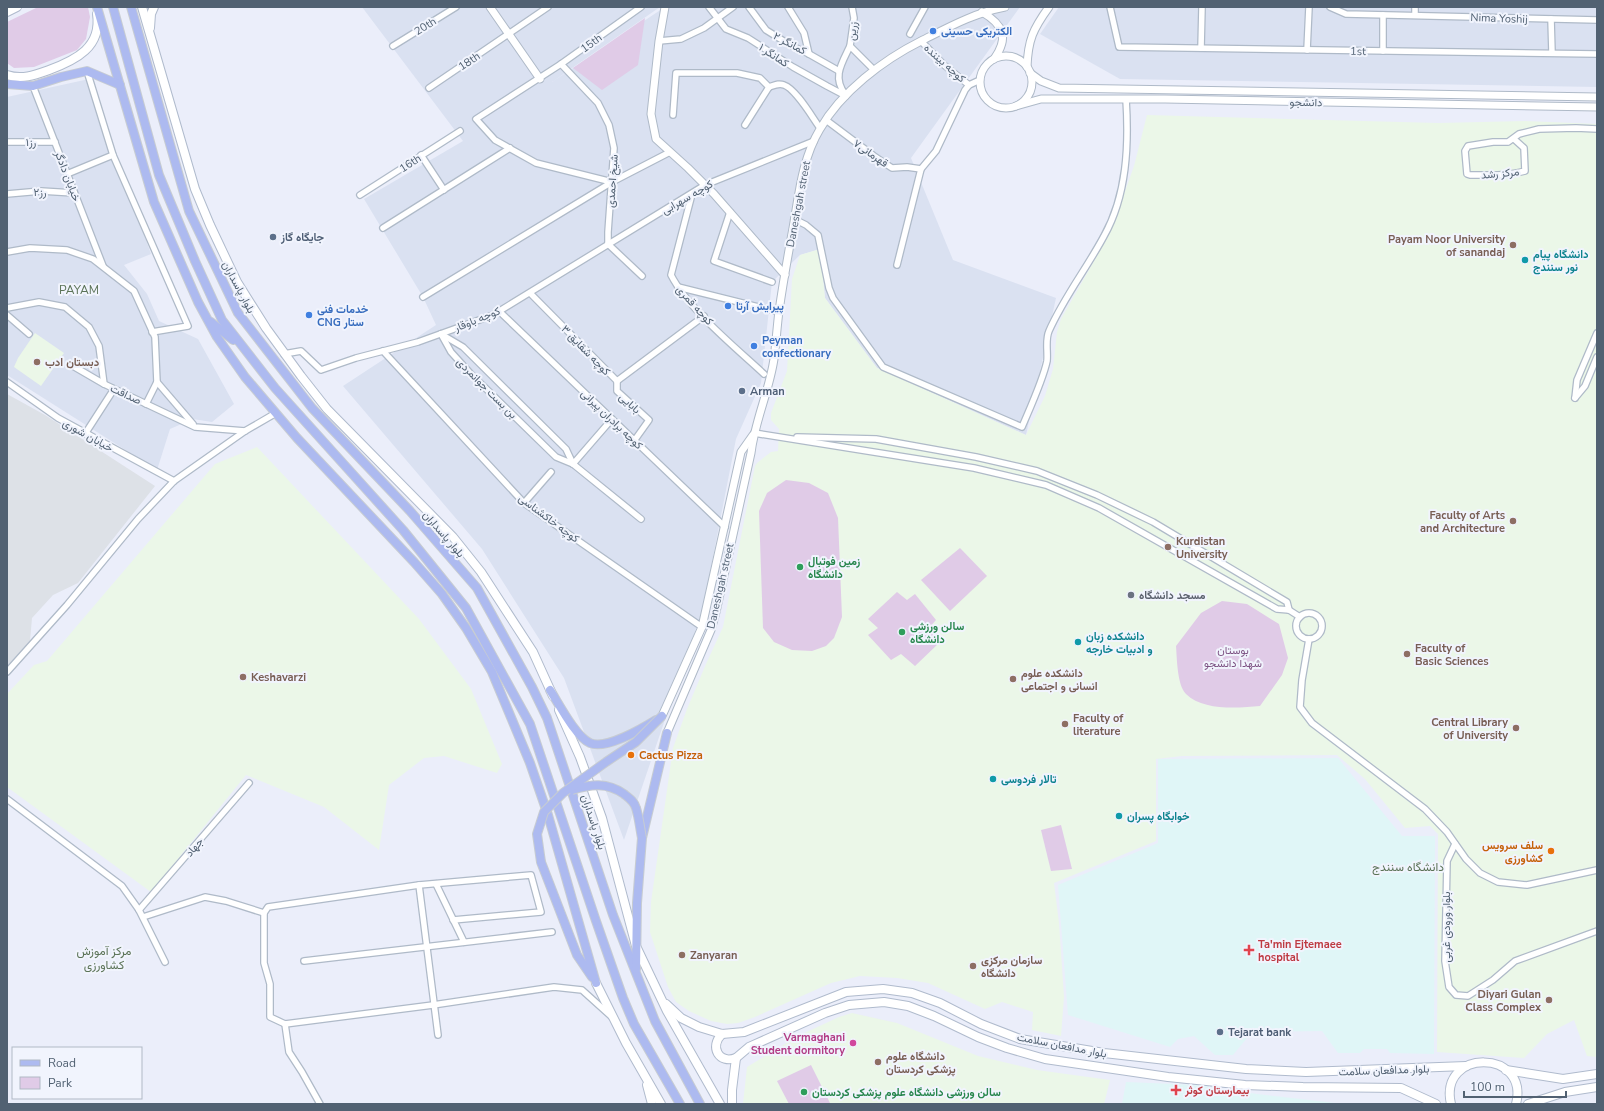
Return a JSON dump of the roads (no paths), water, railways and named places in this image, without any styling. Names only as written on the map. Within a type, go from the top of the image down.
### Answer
[{"type":"main road","points":[[7,12],[17,7]]},
{"type":"main road","points":[[8,79],[34,75],[66,64],[79,57],[92,42],[96,32],[98,21],[97,7]]},
{"type":"main road","points":[[97,7],[154,202],[194,295],[231,358],[245,377],[297,438],[414,562],[442,594],[466,628],[492,672],[530,763],[548,815],[596,983]]},
{"type":"main road","points":[[113,7],[159,175],[195,261],[222,320],[242,348],[275,388],[403,530],[466,608],[530,724],[623,998],[634,1024],[680,1104]]},
{"type":"main road","name":"بلوار پاسداران","points":[[131,7],[189,211],[238,313],[312,408],[410,511],[477,588],[532,686],[547,718],[613,915],[636,975],[655,1021],[700,1104]]},
{"type":"main road","points":[[142,7],[195,189],[237,282],[284,354],[327,409],[453,537],[481,572],[533,652],[580,757],[602,818],[636,946],[661,999],[720,1104]]},
{"type":"main road","points":[[149,34],[151,14],[154,7]]},
{"type":"main road","points":[[8,79],[33,86],[61,77],[88,71],[120,85]]},
{"type":"main road","points":[[154,202],[159,175]]},
{"type":"main road","points":[[208,319],[242,348]]},
{"type":"main road","points":[[550,690],[579,735],[591,744],[607,743],[630,735],[662,716]]},
{"type":"main road","points":[[506,707],[517,700]]},
{"type":"main road","points":[[661,1104],[626,1043],[596,983],[577,955],[541,862],[537,834],[544,812],[563,793],[636,742],[662,716]]},
{"type":"main road","points":[[636,975],[637,903],[642,838],[667,733]]},
{"type":"main road","points":[[563,793],[582,786],[601,784],[615,788],[632,800],[636,807],[642,838]]},
{"type":"main road","name":"بلوار مدافعان سلامت","points":[[661,999],[681,1018],[722,1034],[744,1032],[846,992],[883,989],[912,993],[940,1004],[981,1024],[1020,1039],[1104,1053],[1246,1069],[1306,1072],[1466,1066],[1476,1062],[1486,1062],[1497,1064],[1506,1070],[1563,1080],[1597,1074]]},
{"type":"main road","name":"بلوار مدافعان سلامت","points":[[736,1058],[749,1047],[825,1013],[848,1005],[884,1002],[908,1006],[934,1016],[978,1037],[1008,1048],[1046,1059],[1168,1077],[1245,1085],[1401,1088],[1436,1104]]},
{"type":"main road","points":[[722,1034],[716,1042],[717,1051],[727,1060],[736,1058],[732,1090],[732,1104]]},
{"type":"main road","points":[[1451,1104],[1450,1092],[1452,1082],[1458,1073],[1466,1066]]},
{"type":"main road","points":[[1506,1070],[1512,1078],[1516,1088],[1516,1104]]},
{"type":"main road","points":[[644,1073],[652,1104]]},
{"type":"main road","points":[[1528,1104],[1565,1092],[1597,1087]]},
{"type":"street","name":"20th","points":[[394,46],[456,7]]},
{"type":"street","points":[[490,7],[540,79],[476,119],[495,140],[536,163],[612,182]]},
{"type":"street","name":"18th","points":[[429,88],[548,7]]},
{"type":"street","name":"15th","points":[[540,79],[641,7]]},
{"type":"street","points":[[665,7],[658,41],[651,114],[656,139],[705,185],[785,275]]},
{"type":"street","name":"کمانگر ۱","points":[[709,7],[726,29],[748,38],[793,67],[846,96]]},
{"type":"street","points":[[658,41],[681,39],[704,28],[733,7]]},
{"type":"street","name":"کمانگر ۲","points":[[748,7],[766,30],[790,45],[839,71]]},
{"type":"street","points":[[788,7],[804,33],[809,54]]},
{"type":"street","name":"زرین","points":[[852,7],[854,18],[850,46],[874,70]]},
{"type":"street","points":[[910,34],[925,7]]},
{"type":"street","name":"Daneshgah street","points":[[667,733],[711,630],[751,453],[754,433],[769,384],[800,183],[807,156],[820,128],[836,106],[846,96],[874,70],[900,52],[967,18],[982,12],[1005,7]]},
{"type":"street","points":[[982,12],[993,19],[1000,27],[1003,37],[1001,49],[993,60],[986,65],[982,72],[980,80],[981,89],[984,96],[991,103],[999,107],[1007,108],[1016,106],[1023,102],[1031,89],[1032,81],[1028,70],[1029,45],[1032,32],[1049,7]]},
{"type":"street","name":"1st","points":[[1110,7],[1120,47],[1597,54]]},
{"type":"street","points":[[1201,48],[1202,7]]},
{"type":"street","points":[[1307,50],[1309,7]]},
{"type":"street","name":"Nima Yoshij","points":[[1330,7],[1346,14],[1597,20]]},
{"type":"street","points":[[1415,7],[1415,15]]},
{"type":"street","points":[[1383,15],[1383,51]]},
{"type":"street","points":[[1551,19],[1552,53]]},
{"type":"street","name":"کوچه بیننده","points":[[921,41],[944,65],[969,85]]},
{"type":"street","points":[[846,96],[839,87],[839,71],[850,46]]},
{"type":"street","points":[[993,60],[1007,56],[1015,58],[1028,70]]},
{"type":"street","name":"شیخ احمدی","points":[[561,64],[598,103],[609,124],[614,148],[608,244]]},
{"type":"street","name":"دانشجو","points":[[1028,70],[1041,81],[1059,88],[1597,97]]},
{"type":"street","points":[[88,71],[113,155],[188,326],[152,332]]},
{"type":"street","points":[[673,115],[676,73],[737,73],[760,78],[769,87]]},
{"type":"street","points":[[897,265],[921,168],[936,151],[965,90],[969,85],[980,80]]},
{"type":"street","points":[[744,125],[769,87],[777,84],[785,85],[793,91],[820,128]]},
{"type":"street","name":"خیابان دادگر","points":[[33,86],[103,267]]},
{"type":"street","name":"دانشجو","points":[[1016,106],[1041,99],[1126,99],[1597,107]]},
{"type":"street","points":[[794,219],[806,225],[818,235],[828,288],[883,367],[1022,427],[1047,361],[1048,333],[1065,300],[1105,235],[1118,205],[1126,159],[1128,126],[1126,99]]},
{"type":"street","name":"قهرمانی۷","points":[[826,120],[892,168],[921,168]]},
{"type":"street","name":"مرکز رشد","points":[[1514,139],[1524,148],[1525,171],[1494,175],[1467,174],[1465,151],[1468,146],[1508,142],[1519,134],[1539,129],[1597,129]]},
{"type":"street","name":"16th","points":[[360,194],[460,131]]},
{"type":"street","name":"کوچه سهرابی","points":[[608,244],[705,185],[814,141]]},
{"type":"street","name":"رز۱","points":[[7,142],[54,142]]},
{"type":"street","points":[[383,228],[510,148]]},
{"type":"street","points":[[423,297],[612,182],[670,152]]},
{"type":"street","points":[[67,174],[113,155]]},
{"type":"street","points":[[421,155],[444,190]]},
{"type":"street","name":"رز۲","points":[[7,194],[41,191],[74,193]]},
{"type":"street","name":"کوچه قمری","points":[[692,194],[671,275],[677,287],[704,316],[764,374]]},
{"type":"street","points":[[730,212],[714,261],[772,282]]},
{"type":"street","points":[[608,244],[642,276]]},
{"type":"street","name":"کوچه باوقار","points":[[284,354],[301,351],[321,370],[356,358],[418,342],[499,311],[608,244]]},
{"type":"street","points":[[7,252],[30,248],[67,250],[93,259],[134,291],[155,337],[157,382],[146,404]]},
{"type":"street","points":[[677,287],[779,312]]},
{"type":"street","name":"کوچه شقایق ۳","points":[[530,293],[617,381],[704,316]]},
{"type":"street","name":"صداقت","points":[[7,308],[18,304],[39,302],[65,307],[89,327],[99,346],[104,384],[195,427],[245,432]]},
{"type":"street","name":"کوچه برادران پیرانی","points":[[499,311],[725,527]]},
{"type":"street","points":[[7,315],[29,334]]},
{"type":"street","points":[[1597,333],[1577,380],[1575,398],[1585,386],[1597,357]]},
{"type":"street","name":"بن بست جوانمردی","points":[[441,334],[451,352],[470,373],[556,457],[573,464],[641,519]]},
{"type":"street","name":"بن بست جوانمردی","points":[[441,334],[463,346],[566,449],[573,464]]},
{"type":"street","name":"کوچه خاکشناسی","points":[[383,351],[524,503],[702,627]]},
{"type":"street","points":[[73,366],[104,384]]},
{"type":"street","name":"بابایی","points":[[617,381],[617,391],[649,420],[634,441]]},
{"type":"street","name":"خیابان شوری","points":[[7,382],[58,418],[174,482]]},
{"type":"street","points":[[157,382],[195,427]]},
{"type":"street","points":[[85,434],[114,389]]},
{"type":"street","points":[[7,672],[67,605],[138,519],[174,482],[245,432],[276,413]]},
{"type":"street","points":[[573,464],[612,419]]},
{"type":"street","points":[[754,433],[779,438],[863,449],[974,468],[1046,485],[1098,508],[1277,609],[1289,610],[1300,617]]},
{"type":"street","name":"Daneshgah street","points":[[662,716],[702,627],[741,452],[754,433]]},
{"type":"street","points":[[779,438],[824,437],[876,439],[976,457],[1037,471],[1097,495],[1146,518],[1287,602],[1289,610]]},
{"type":"street","points":[[974,468],[976,457]]},
{"type":"street","points":[[524,503],[551,472]]},
{"type":"street","points":[[1307,613],[1312,613],[1319,617],[1322,621],[1322,629],[1320,633],[1314,638],[1309,639],[1298,633],[1296,624],[1300,617],[1307,613]]},
{"type":"street","points":[[1309,639],[1302,680],[1300,707],[1312,723],[1425,809],[1447,832],[1466,860],[1480,873],[1498,882],[1527,885],[1597,870]]},
{"type":"street","name":"جهاد","points":[[139,910],[248,783]]},
{"type":"street","points":[[7,799],[122,886],[143,917],[165,962]]},
{"type":"street","name":"بلوار ورودی غربی","points":[[1455,844],[1447,861],[1445,961],[1449,987],[1456,995],[1468,996],[1493,980],[1515,961],[1597,931]]},
{"type":"street","points":[[453,920],[541,912],[531,875],[419,885],[268,907],[264,913],[264,963],[270,984],[270,1017],[285,1024],[433,1005],[554,987],[565,987],[582,990],[616,1022]]},
{"type":"street","points":[[436,884],[464,942]]},
{"type":"street","points":[[419,885],[438,1035]]},
{"type":"street","points":[[143,917],[205,898],[226,901],[264,913]]},
{"type":"street","points":[[304,961],[552,932]]},
{"type":"street","points":[[285,1024],[289,1052],[320,1104]]},
{"type":"place","name":"الکتریکی حسینی","points":[[933,31]]},
{"type":"place","name":"جایگاه گاز","points":[[273,237]]},
{"type":"place","name":"Payam Noor University of sanandaj","points":[[1513,245]]},
{"type":"place","name":"دانشگاه پیام نور سنندج","points":[[1525,260]]},
{"type":"place","name":"پیرایش آرتا","points":[[728,306]]},
{"type":"place","name":"خدمات فنی‌ CNG ستار","points":[[309,315]]},
{"type":"place","name":"Peyman confectionary","points":[[754,346]]},
{"type":"place","name":"دبستان ادب","points":[[37,362]]},
{"type":"place","name":"Arman","points":[[742,391]]},
{"type":"place","name":"Faculty of Arts and Architecture","points":[[1513,521]]},
{"type":"place","name":"Kurdistan University","points":[[1168,547]]},
{"type":"place","name":"زمین فوتبال دانشگاه","points":[[800,567]]},
{"type":"place","name":"مسجد دانشگاه","points":[[1131,595]]},
{"type":"place","name":"سالن ورزشی دانشگاه","points":[[902,632]]},
{"type":"place","name":"دانشکده زبان و ادبیات خارجه","points":[[1078,642]]},
{"type":"place","name":"Faculty of Basic Sciences","points":[[1407,654]]},
{"type":"place","name":"Keshavarzi","points":[[243,677]]},
{"type":"place","name":"دانشکده علوم انسانی و اجتماعی","points":[[1013,679]]},
{"type":"place","name":"Faculty of literature","points":[[1065,724]]},
{"type":"place","name":"Central Library of University","points":[[1516,728]]},
{"type":"place","name":"Cactus Pizza","points":[[631,755]]},
{"type":"place","name":"تالار فردوسی","points":[[993,779]]},
{"type":"place","name":"خوابگاه پسران","points":[[1119,816]]},
{"type":"place","name":"سلف سرویس کشاورزی","points":[[1551,851]]},
{"type":"place","name":"Ta'min Ejtemaee hospital","points":[[1249,950]]},
{"type":"place","name":"Zanyaran","points":[[682,955]]},
{"type":"place","name":"سازمان مرکزی دانشگاه","points":[[973,966]]},
{"type":"place","name":"Diyari Gulan Class Complex","points":[[1549,1000]]},
{"type":"place","name":"Tejarat bank","points":[[1220,1032]]},
{"type":"place","name":"Varmaghani Student dormitory","points":[[853,1043]]},
{"type":"place","name":"دانشگاه علوم پزشکی کردستان","points":[[878,1062]]},
{"type":"place","name":"بیمارستان کوثر","points":[[1176,1090]]},
{"type":"place","name":"سالن ورزشی دانشگاه علوم پزشکی کردستان","points":[[804,1092]]},
{"type":"district","name":"PAYAM","points":[[79,290]]},
{"type":"district","name":"دانشگاه سنندج","points":[[1408,867]]},
{"type":"district","name":"مرکز آموزش کشاورزی","points":[[104,958]]},
{"type":"park label","name":"بوستان شهدا دانشجو","points":[[1233,656]]}]
